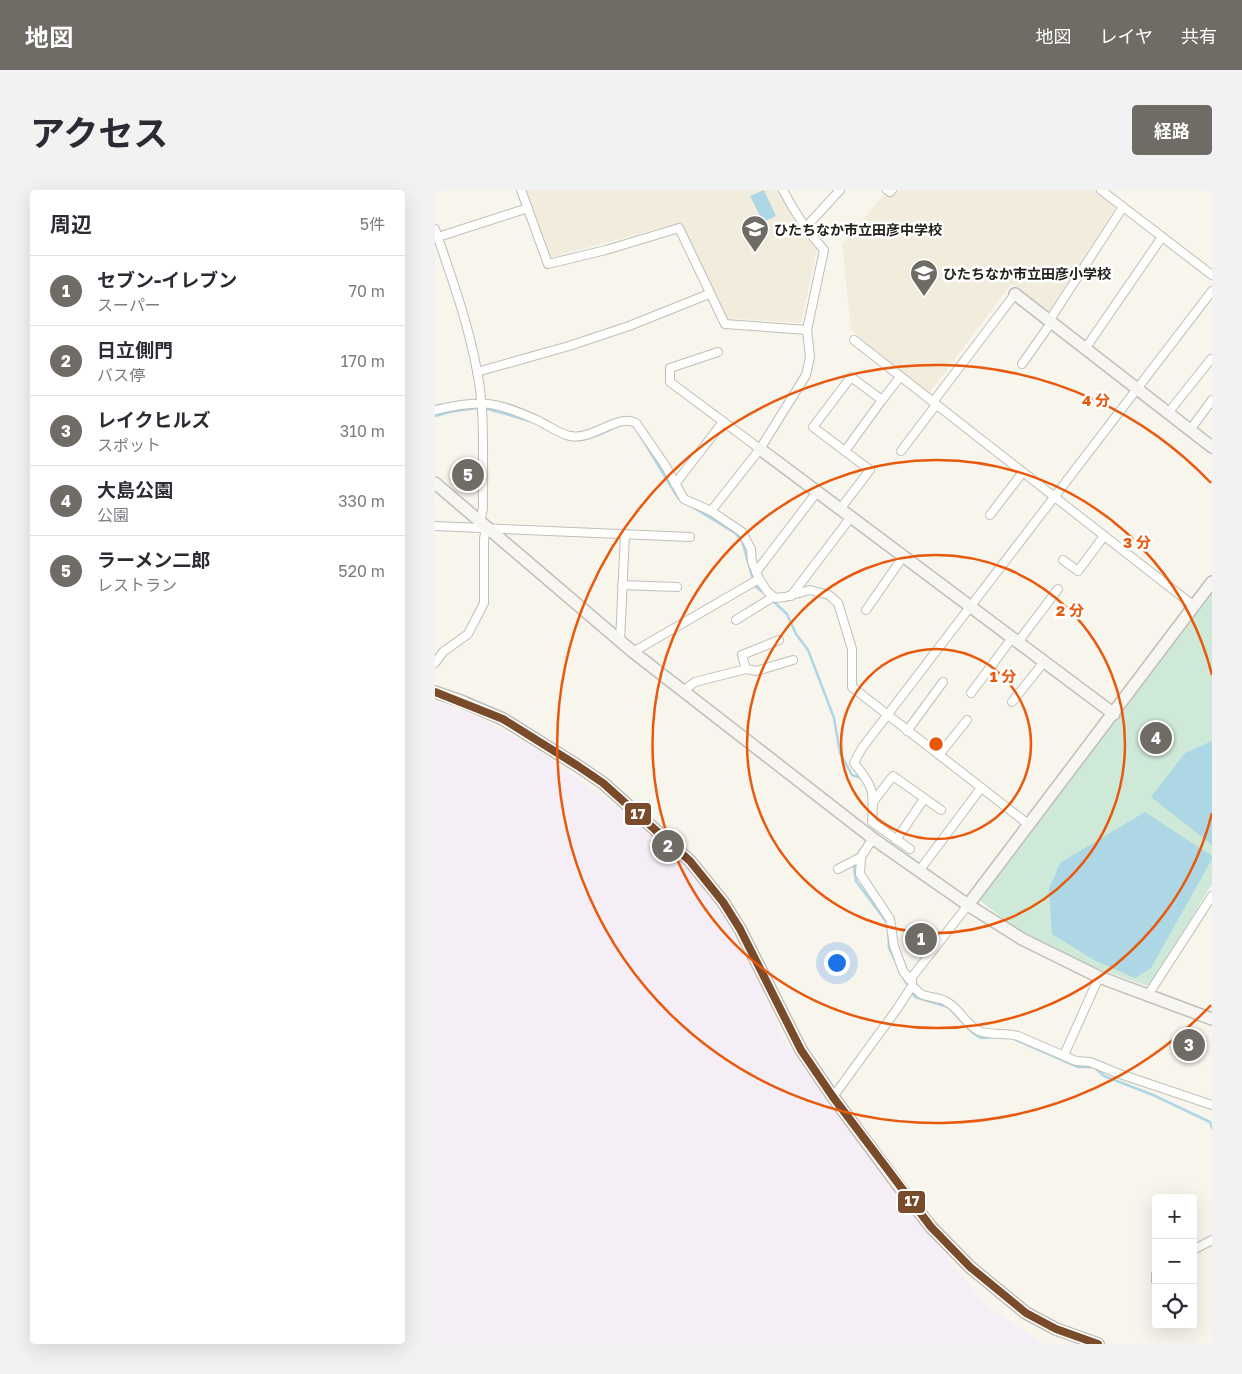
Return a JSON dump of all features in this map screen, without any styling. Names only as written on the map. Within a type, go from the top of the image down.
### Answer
[{"type":"street","points":[[521,190],[548,264],[605,250],[679,228],[725,324],[807,330]]},
{"type":"street","points":[[711,512],[760,449],[806,375],[809,357],[807,330],[824,250],[796,216],[783,190]]},
{"type":"street","points":[[805,228],[840,190]]},
{"type":"street","points":[[887,190],[890,192],[892,190]]},
{"type":"street","points":[[1101,190],[1212,275]]},
{"type":"street","points":[[1022,364],[1123,207]]},
{"type":"street","points":[[438,237],[528,208]]},
{"type":"street","points":[[435,229],[464,314],[477,372],[481,402],[484,539],[484,603],[468,634],[443,652],[435,663]]},
{"type":"street","points":[[1085,349],[1162,237]]},
{"type":"street","points":[[909,849],[872,822],[873,802],[869,782],[854,763],[862,748],[1212,291]]},
{"type":"street","points":[[477,372],[569,346],[629,326],[709,294]]},
{"type":"street","points":[[901,450],[1015,294],[1212,447]]},
{"type":"street","points":[[854,340],[1194,606]]},
{"type":"street","points":[[718,352],[671,368],[670,382],[1114,714]]},
{"type":"street","points":[[1168,413],[1211,359]]},
{"type":"street","points":[[845,451],[900,376]]},
{"type":"street","points":[[840,509],[870,470],[813,427],[851,377],[882,400]]},
{"type":"street","points":[[1190,430],[1212,400]]},
{"type":"street","points":[[435,410],[481,402],[511,408],[570,436],[591,434],[620,421],[630,420],[636,423],[665,465],[684,499],[711,512],[743,532],[751,549],[752,562],[757,576],[773,597]]},
{"type":"street","points":[[675,484],[723,422]]},
{"type":"street","points":[[990,515],[1023,472]]},
{"type":"street","points":[[435,483],[633,652],[873,838],[968,905],[1022,939],[1099,978],[1212,1019]]},
{"type":"street","points":[[633,652],[757,576],[817,492]]},
{"type":"street","points":[[791,596],[851,517]]},
{"type":"street","points":[[435,526],[483,525],[690,536]]},
{"type":"street","points":[[620,641],[625,534]]},
{"type":"street","points":[[1063,560],[1078,571],[1104,536]]},
{"type":"street","points":[[866,610],[903,557]]},
{"type":"street","points":[[833,1098],[968,905],[1211,584]]},
{"type":"street","points":[[622,585],[677,587]]},
{"type":"street","points":[[971,693],[1058,588]]},
{"type":"street","points":[[736,620],[773,597],[791,596],[810,590],[829,595],[838,603],[852,649],[852,687],[1028,824]]},
{"type":"street","points":[[746,669],[741,656],[779,640]]},
{"type":"street","points":[[683,690],[695,682],[746,669],[756,672],[793,660]]},
{"type":"street","points":[[1012,702],[1043,662]]},
{"type":"street","points":[[907,731],[943,682]]},
{"type":"street","points":[[435,692],[503,719],[579,766],[603,784],[690,861],[723,902],[740,929],[801,1050],[833,1098],[929,1224],[970,1267],[1026,1313],[1056,1329],[1098,1344]]},
{"type":"street","points":[[939,755],[967,720]]},
{"type":"street","points":[[873,802],[893,776],[941,810]]},
{"type":"street","points":[[919,871],[981,788]]},
{"type":"street","points":[[895,840],[924,799]]},
{"type":"street","points":[[873,838],[861,857],[860,874],[890,919],[894,946],[903,971],[921,994],[947,1002],[978,1031],[985,1033],[1009,1033],[1076,1061],[1090,1062],[1212,1106]]},
{"type":"street","points":[[838,869],[861,857]]},
{"type":"street","points":[[1147,995],[1212,896]]},
{"type":"street","points":[[1064,1055],[1099,978]]},
{"type":"street","points":[[1197,1248],[1212,1240]]},
{"type":"shaded area","name":"ひたちなか市立田彦中学校","points":[[524,190],[779,190],[792,217],[817,248],[801,323],[726,318],[678,223],[549,258]]},
{"type":"shaded area","name":"ひたちなか市立田彦小学校","points":[[898,190],[1096,190],[1117,206],[1049,311],[1011,284],[928,395],[851,330],[842,244],[884,195]]},
{"type":"shaded area","points":[[435,701],[480,718],[532,746],[612,803],[685,866],[724,917],[762,989],[786,1044],[895,1194],[985,1304],[1043,1344],[435,1344]]},
{"type":"green space","points":[[1212,591],[1212,884],[1150,987],[1093,967],[1024,935],[978,899]]},
{"type":"water","points":[[764,190],[776,216],[763,222],[750,196]]},
{"type":"water","points":[[1212,741],[1212,845],[1151,797],[1185,753]]},
{"type":"water","points":[[1145,812],[1212,856],[1212,859],[1151,968],[1135,978],[1094,960],[1052,934],[1049,889],[1060,863]]},
{"type":"waterway","points":[[435,416],[477,408]]},
{"type":"waterway","points":[[488,409],[530,421]]},
{"type":"waterway","points":[[571,439],[586,439],[611,429]]},
{"type":"waterway","points":[[637,430],[678,498],[735,533],[742,541],[752,576]]},
{"type":"waterway","points":[[756,587],[769,597]]},
{"type":"waterway","points":[[773,601],[787,614],[796,634],[808,650],[834,718],[840,753],[852,775],[864,779]]},
{"type":"waterway","points":[[856,857],[868,839]]},
{"type":"waterway","points":[[855,862],[856,881],[888,924],[889,948],[898,966]]},
{"type":"waterway","points":[[901,974],[915,997],[948,1007],[974,1034],[981,1038],[996,1037]]},
{"type":"waterway","points":[[1014,1039],[1078,1067],[1094,1067],[1104,1076],[1153,1095],[1210,1122],[1212,1128]]},
{"type":"transit line","name":"17","points":[[435,692],[503,719],[578,766],[603,783],[690,861],[723,902],[740,929],[801,1050],[833,1097],[931,1227],[970,1267],[1026,1313],[1056,1329],[1098,1344]]},
{"type":"place","name":"ひたちなか市立田彦中学校","points":[[755,253]]},
{"type":"place","name":"ひたちなか市立田彦小学校","points":[[924,297]]},
{"type":"place","name":"ラーメン二郎","points":[[468,475]]},
{"type":"place","name":"大島公園","points":[[1156,738]]},
{"type":"place","name":"日立側門","points":[[668,846]]},
{"type":"place","name":"セブン-イレブン","points":[[921,939]]},
{"type":"place","name":"レイクヒルズ","points":[[1189,1045]]}]
